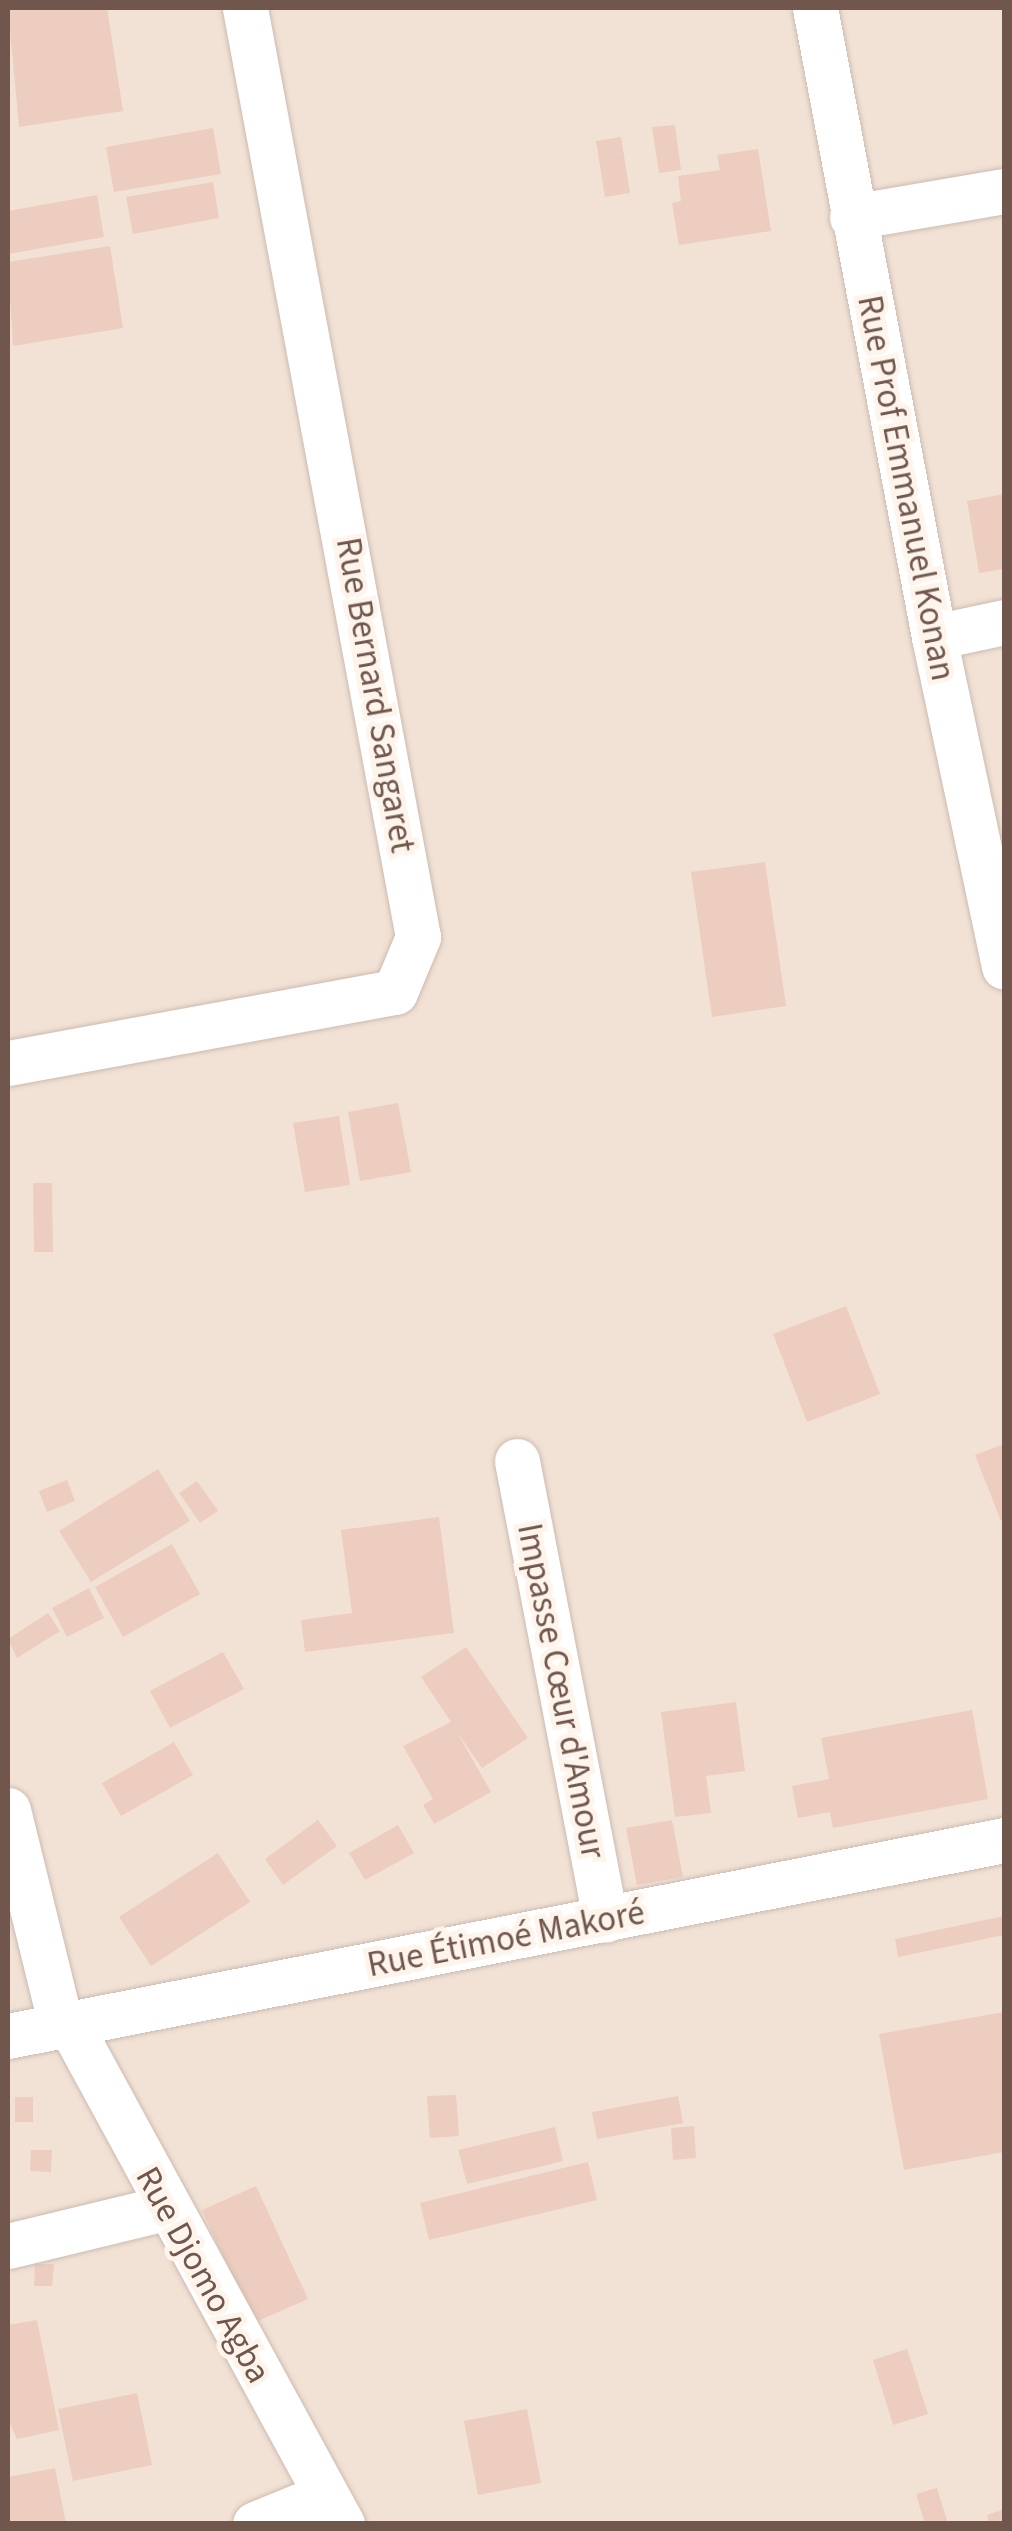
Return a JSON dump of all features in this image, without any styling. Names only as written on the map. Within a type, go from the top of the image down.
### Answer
[{"type":"street","name":"Rue Bernard Sangaret","points":[[8,1063],[394,992],[418,937],[244,8]]},
{"type":"street","name":"Rue Prof Emmanuel Konan","points":[[816,8],[852,217],[934,636],[1004,967]]},
{"type":"street","points":[[852,217],[1004,191]]},
{"type":"street","points":[[934,636],[1004,622]]},
{"type":"street","name":"Impasse Cœur d'Amour","points":[[517,1462],[605,1920]]},
{"type":"street","name":"Rue Djomo Agba","points":[[8,1810],[65,2024],[333,2510]]},
{"type":"street","name":"Rue Étimoé Makoré","points":[[8,2036],[1004,1840]]},
{"type":"street","points":[[8,2246],[165,2208]]},
{"type":"street","points":[[255,2524],[333,2510]]},
{"type":"shaded area","points":[[8,8],[1004,8],[1004,2523],[8,2524]]},
{"type":"building","points":[[8,8],[107,8],[123,111],[19,127]]},
{"type":"building","points":[[675,125],[681,170],[659,173],[652,127]]},
{"type":"building","points":[[213,128],[221,174],[114,192],[106,147]]},
{"type":"building","points":[[621,137],[630,193],[605,197],[596,141]]},
{"type":"building","points":[[758,149],[771,231],[679,245],[672,203],[681,201],[678,176],[720,170],[717,155]]},
{"type":"building","points":[[213,182],[219,218],[133,234],[126,197]]},
{"type":"building","points":[[97,195],[104,237],[8,254],[8,211]]},
{"type":"building","points":[[110,246],[123,328],[13,346],[8,262]]},
{"type":"building","points":[[1004,494],[1004,569],[979,573],[967,501]]},
{"type":"building","points":[[765,862],[786,1006],[712,1017],[691,872]]},
{"type":"building","points":[[398,1103],[411,1172],[360,1181],[348,1112]]},
{"type":"building","points":[[339,1116],[350,1185],[305,1192],[293,1123]]},
{"type":"building","points":[[33,1183],[52,1183],[53,1252],[34,1252]]},
{"type":"building","points":[[846,1306],[880,1394],[807,1422],[773,1334]]},
{"type":"building","points":[[1004,1444],[1004,1519],[1001,1521],[975,1455]]},
{"type":"building","points":[[158,1469],[190,1521],[91,1582],[59,1531]]},
{"type":"building","points":[[67,1480],[75,1501],[47,1512],[39,1491]]},
{"type":"building","points":[[197,1481],[218,1511],[200,1523],[179,1493]]},
{"type":"building","points":[[439,1517],[454,1633],[305,1652],[301,1620],[352,1613],[341,1530]]},
{"type":"building","points":[[172,1544],[200,1594],[123,1637],[95,1587]]},
{"type":"building","points":[[89,1588],[104,1618],[67,1637],[52,1608]]},
{"type":"building","points":[[48,1613],[60,1631],[17,1658],[8,1639]]},
{"type":"building","points":[[466,1647],[528,1738],[482,1768],[457,1732],[491,1792],[434,1824],[423,1805],[433,1799],[403,1746],[451,1722],[421,1677]]},
{"type":"building","points":[[223,1652],[244,1689],[170,1728],[150,1691]]},
{"type":"building","points":[[736,1702],[745,1771],[706,1776],[711,1813],[675,1817],[661,1712]]},
{"type":"building","points":[[972,1710],[988,1799],[833,1828],[830,1812],[798,1818],[792,1786],[829,1779],[821,1738]]},
{"type":"building","points":[[174,1742],[193,1775],[121,1816],[102,1783]]},
{"type":"building","points":[[318,1820],[337,1846],[283,1885],[265,1859]]},
{"type":"building","points":[[672,1820],[683,1877],[637,1885],[626,1828]]},
{"type":"building","points":[[398,1825],[414,1853],[365,1880],[349,1853]]},
{"type":"building","points":[[218,1853],[250,1902],[151,1966],[119,1917]]},
{"type":"building","points":[[1004,1916],[1004,1935],[898,1957],[895,1939]]},
{"type":"building","points":[[1004,2012],[1004,2152],[904,2170],[879,2034]]},
{"type":"building","points":[[456,2095],[459,2136],[430,2138],[427,2096]]},
{"type":"building","points":[[678,2096],[683,2123],[597,2139],[592,2112]]},
{"type":"building","points":[[15,2097],[33,2097],[33,2122],[15,2122]]},
{"type":"building","points":[[694,2126],[696,2158],[673,2160],[671,2128]]},
{"type":"building","points":[[555,2127],[563,2161],[467,2184],[458,2150]]},
{"type":"building","points":[[31,2150],[52,2150],[51,2172],[30,2171]]},
{"type":"building","points":[[588,2162],[597,2200],[429,2240],[420,2203]]},
{"type":"building","points":[[256,2186],[308,2299],[253,2323],[202,2210]]},
{"type":"building","points":[[35,2264],[54,2264],[52,2286],[34,2286]]},
{"type":"building","points":[[37,2320],[59,2430],[17,2439],[8,2419],[8,2325]]},
{"type":"building","points":[[907,2349],[928,2414],[893,2425],[873,2360]]},
{"type":"building","points":[[137,2393],[152,2465],[73,2481],[58,2409]]},
{"type":"building","points":[[527,2409],[541,2483],[478,2495],[464,2421]]},
{"type":"building","points":[[55,2468],[66,2524],[8,2524],[8,2477]]},
{"type":"building","points":[[937,2488],[948,2524],[925,2524],[916,2494]]},
{"type":"building","points":[[1004,2509],[1004,2524],[989,2524],[987,2515]]}]
